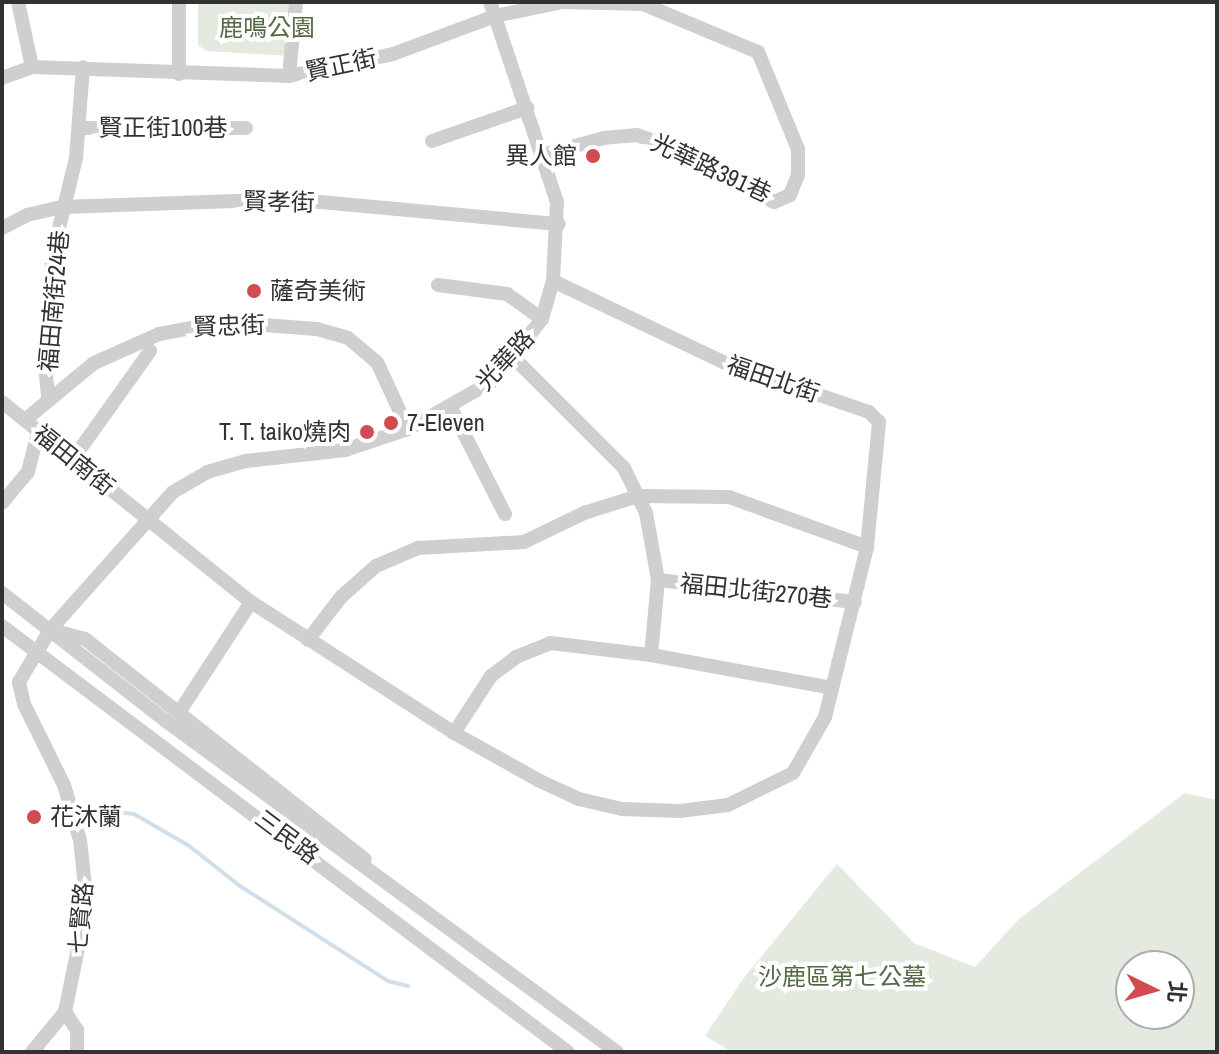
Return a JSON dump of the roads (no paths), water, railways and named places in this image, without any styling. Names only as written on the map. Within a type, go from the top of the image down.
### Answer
[{"type":"street","points":[[18,2],[32,67]]},
{"type":"street","points":[[179,2],[179,74]]},
{"type":"street","points":[[289,76],[296,2]]},
{"type":"street","name":"光華路391巷","points":[[492,9],[562,2],[643,4],[758,52],[798,149],[798,175],[790,195],[774,202],[675,148],[637,135],[542,155]]},
{"type":"street","name":"賢正街","points":[[2,78],[32,67],[289,76],[393,54],[492,9]]},
{"type":"street","name":"光華路","points":[[39,653],[50,630],[145,518],[207,472],[246,461],[345,450],[408,429],[451,408],[491,382],[514,358],[542,319],[553,281],[559,224],[542,155],[492,9]]},
{"type":"street","name":"賢正街100巷","points":[[63,207],[80,128],[83,67]]},
{"type":"street","points":[[432,141],[527,108]]},
{"type":"street","name":"賢正街100巷","points":[[80,128],[246,128]]},
{"type":"street","name":"賢孝街","points":[[2,228],[27,215],[63,207],[288,199],[559,224]]},
{"type":"street","name":"福田南街24巷","points":[[48,396],[44,354],[53,253],[63,207]]},
{"type":"street","name":"福田北街","points":[[145,518],[251,602],[308,640],[454,733],[579,799],[622,809],[692,810],[728,805],[793,773],[825,717],[855,602],[867,547],[879,422],[869,412],[723,362],[553,281]]},
{"type":"street","points":[[438,285],[507,294],[542,319]]},
{"type":"street","name":"賢忠街","points":[[25,420],[48,396],[94,363],[159,334],[223,322],[274,324],[348,338],[377,362],[408,429]]},
{"type":"street","points":[[73,459],[150,351]]},
{"type":"street","points":[[514,358],[593,433],[624,468],[638,496],[658,580],[651,655]]},
{"type":"street","name":"福田南街","points":[[2,402],[145,518]]},
{"type":"street","points":[[451,408],[505,514]]},
{"type":"street","points":[[2,503],[28,472],[38,432]]},
{"type":"street","points":[[308,640],[341,597],[376,566],[418,548],[524,542],[584,513],[638,496],[729,497],[867,547]]},
{"type":"street","name":"福田北街270巷","points":[[658,580],[855,602]]},
{"type":"street","name":"三民路","points":[[2,593],[324,839],[398,888],[617,1052]]},
{"type":"street","points":[[180,711],[251,602]]},
{"type":"street","name":"三民路","points":[[2,626],[568,1052]]},
{"type":"street","name":"三民路","points":[[50,630],[85,639],[320,818],[398,888]]},
{"type":"street","points":[[454,733],[491,676],[516,657],[550,643],[651,655],[832,688]]},
{"type":"street","name":"七賢路","points":[[39,653],[19,682],[24,704],[64,785],[88,881],[74,982],[65,1012]]},
{"type":"street","points":[[531,1023],[547,999]]},
{"type":"street","points":[[32,1052],[65,1012],[77,1030],[77,1052]]},
{"type":"waterway","points":[[82,814],[102,810],[134,814],[188,845],[240,886],[388,981],[408,986]]},
{"type":"place","name":"異人館","points":[[593,156]]},
{"type":"place","name":"薩奇美術","points":[[254,291]]},
{"type":"place","name":"7-Eleven","points":[[391,423]]},
{"type":"place","name":"T. T. taiko燒肉","points":[[367,432]]},
{"type":"place","name":"花沐蘭","points":[[34,817]]},
{"type":"park label","name":"鹿鳴公園","points":[[267,28]]},
{"type":"park label","name":"沙鹿區第七公墓","points":[[842,977]]}]
